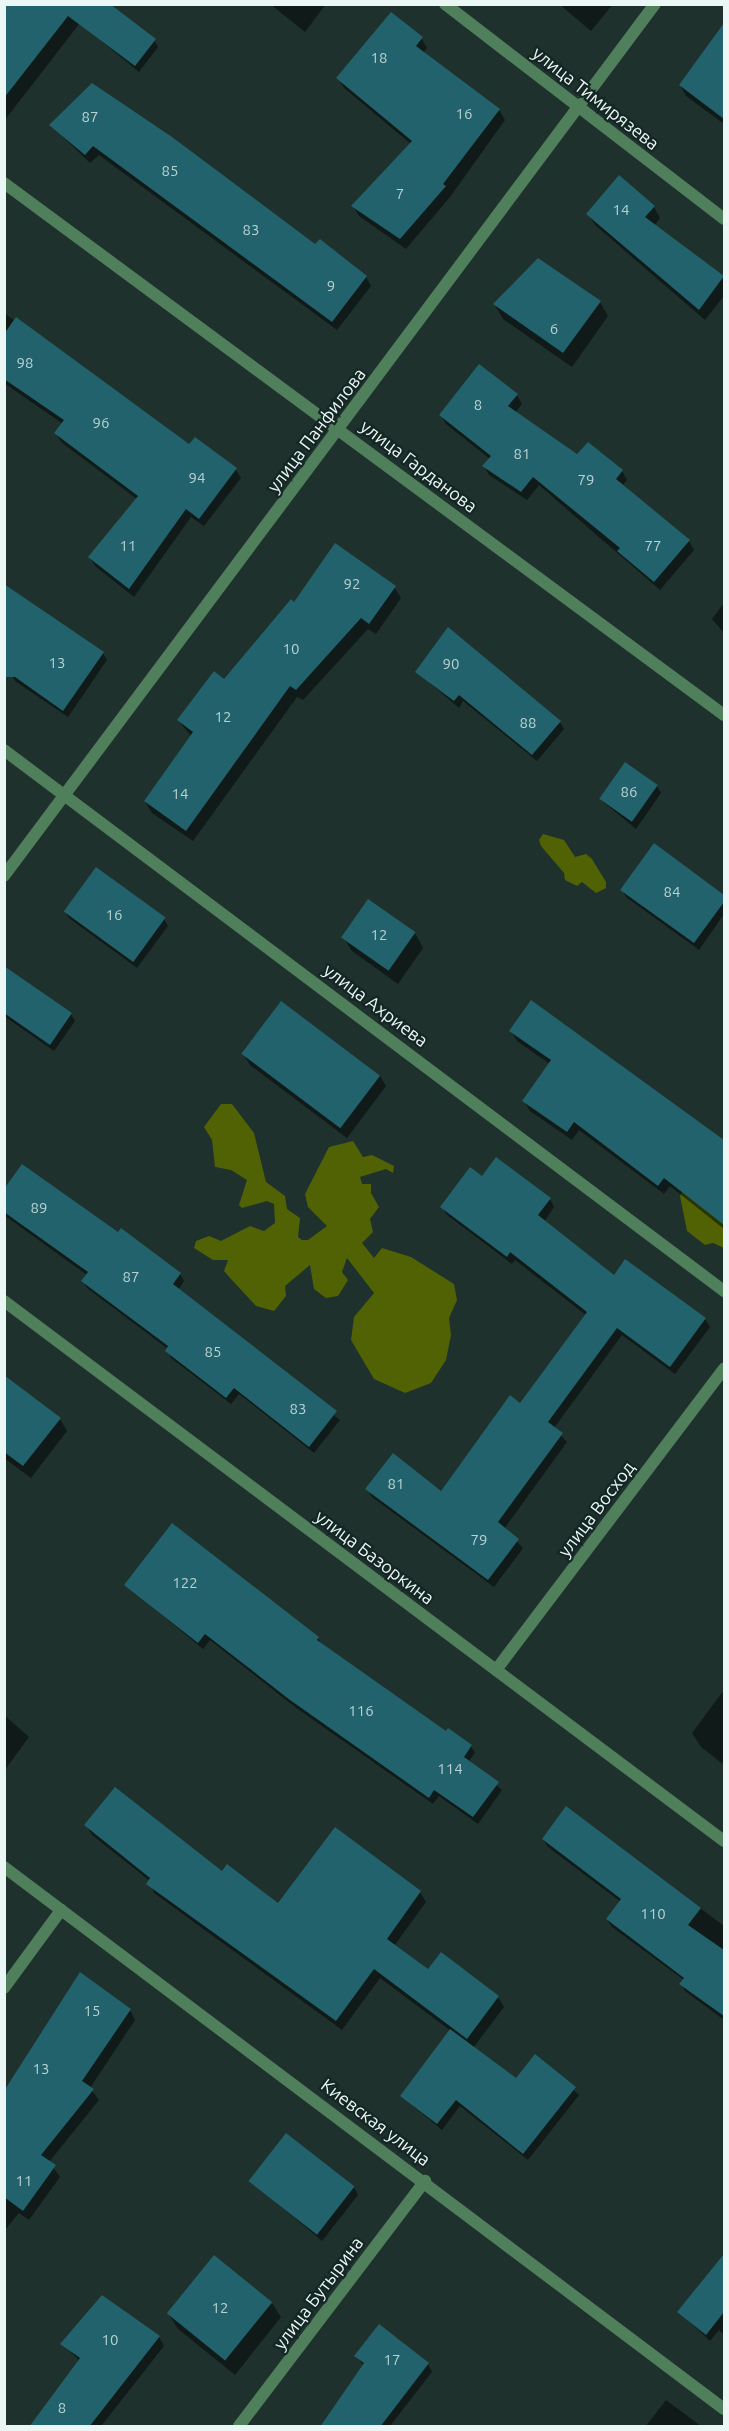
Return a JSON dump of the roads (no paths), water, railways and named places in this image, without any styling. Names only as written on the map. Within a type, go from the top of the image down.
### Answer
[{"type":"street","name":"улица Тимирязева","points":[[445,4],[724,219]]},
{"type":"street","name":"улица Панфилова","points":[[4,876],[340,430],[577,106],[655,4]]},
{"type":"street","name":"улица Гарданова","points":[[4,183],[724,715]]},
{"type":"street","name":"улица Ахриева","points":[[4,750],[724,1291]]},
{"type":"street","name":"улица Базоркина","points":[[4,1301],[724,1841]]},
{"type":"street","name":"улица Восход","points":[[496,1670],[724,1370]]},
{"type":"street","name":"Киевская улица","points":[[4,1867],[425,2181],[724,2409]]},
{"type":"street","points":[[4,1988],[62,1910]]},
{"type":"street","name":"улица Бутырина","points":[[239,2427],[425,2181]]}]
